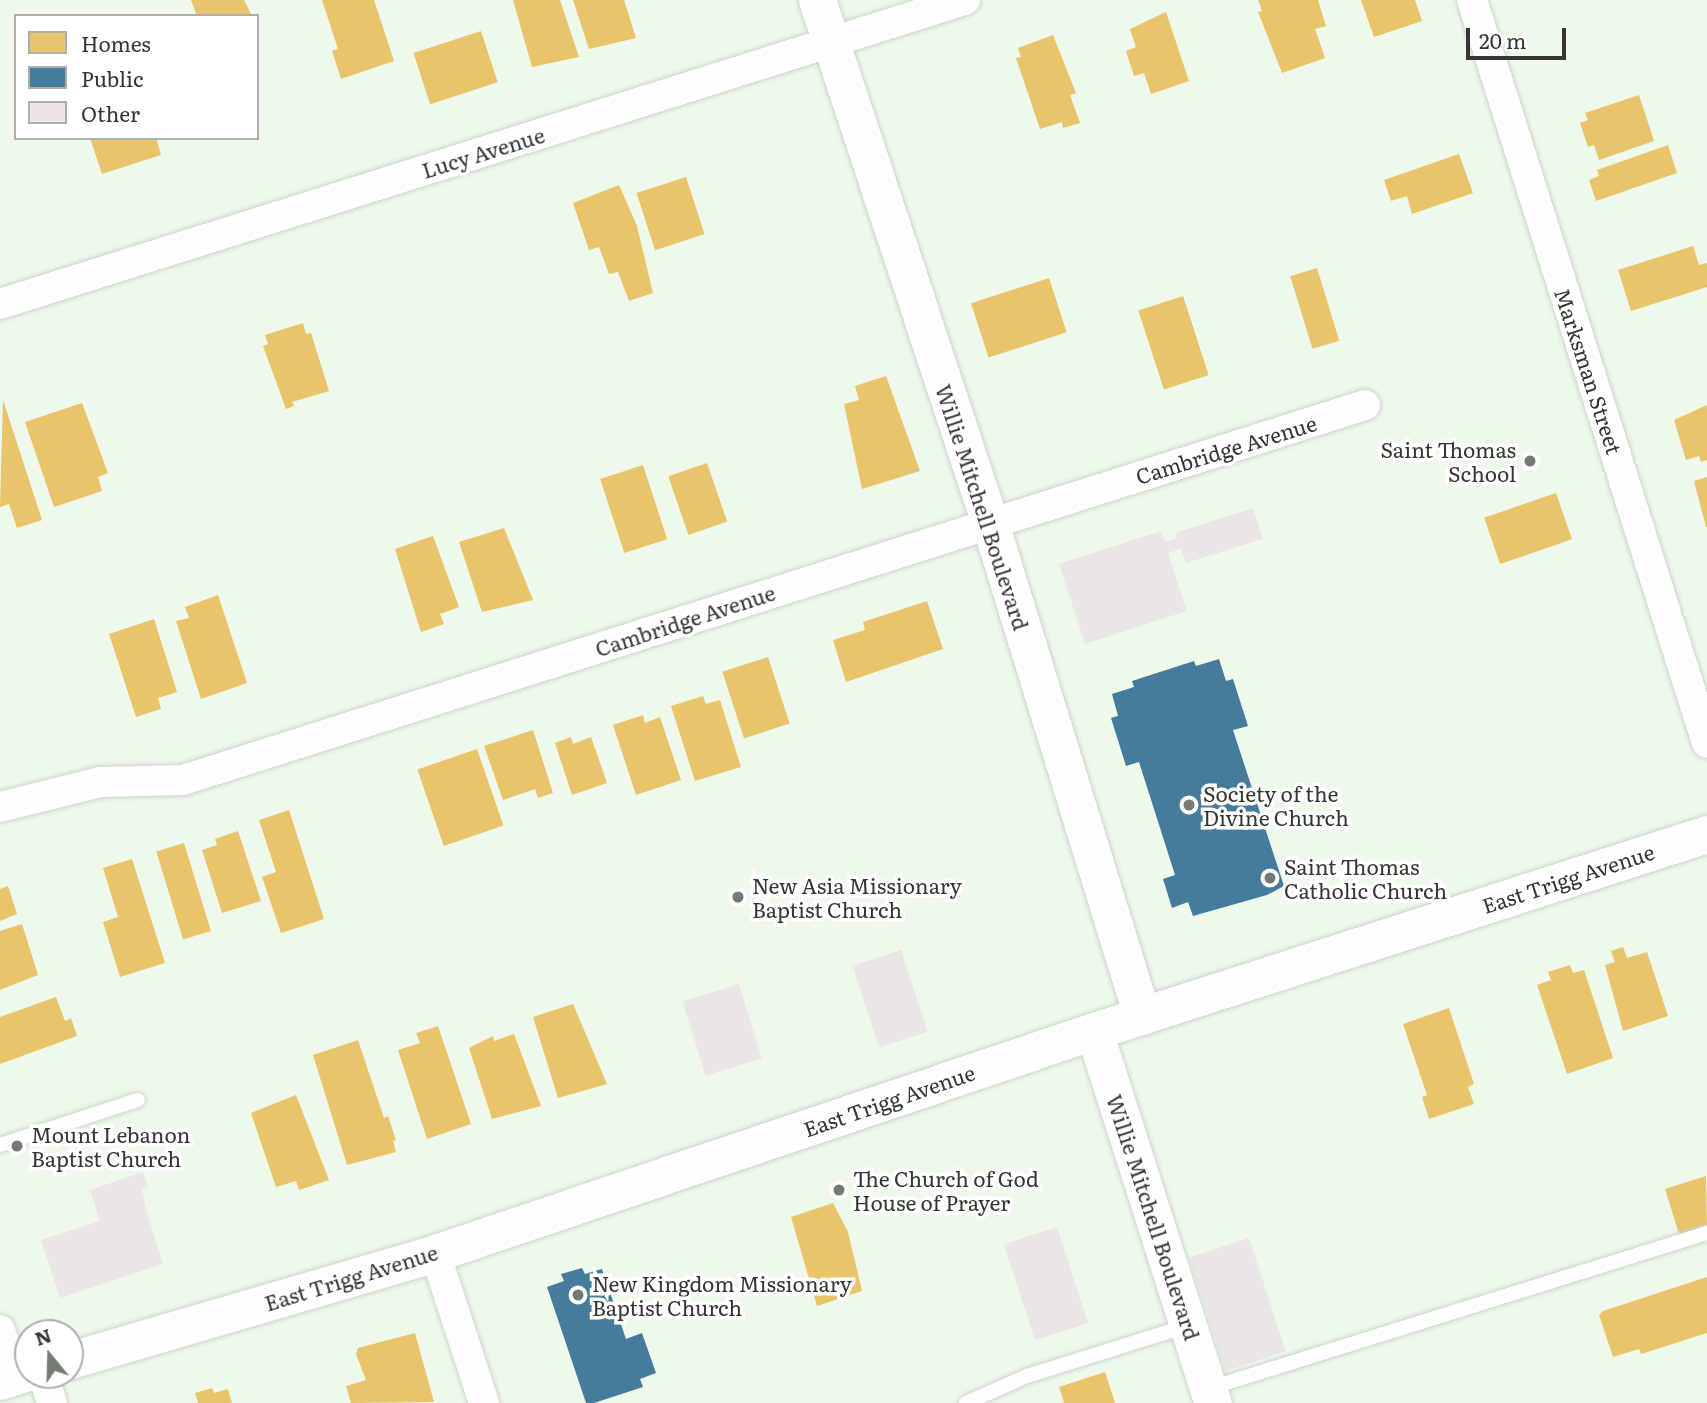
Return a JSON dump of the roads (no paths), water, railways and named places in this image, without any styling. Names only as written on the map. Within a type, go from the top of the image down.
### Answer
[{"type":"street","name":"Willie Mitchell Boulevard","points":[[817,0],[990,523],[1142,1016]]},
{"type":"street","name":"Lucy Avenue","points":[[0,304],[965,0]]},
{"type":"street","name":"Marksman Street","points":[[1472,0],[1707,743]]},
{"type":"street","name":"Cambridge Avenue","points":[[0,807],[100,782],[183,780],[1365,405]]},
{"type":"street","name":"East Trigg Avenue","points":[[84,1356],[435,1253],[1094,1031],[1707,834]]},
{"type":"street","name":"Willie Mitchell Boulevard","points":[[1094,1031],[1211,1396]]},
{"type":"street","points":[[435,1253],[484,1403]]},
{"type":"street","points":[[0,1330],[14,1361]]},
{"type":"street","points":[[36,1389],[52,1403]]},
{"type":"lane","points":[[0,1145],[138,1100]]},
{"type":"lane","points":[[1211,1396],[1707,1233]]},
{"type":"lane","points":[[966,1403],[1027,1376],[1188,1325]]},
{"type":"place","name":"Saint Thomas School","points":[[1530,461]]},
{"type":"place","name":"Society of the Divine Church","points":[[1189,805]]},
{"type":"place","name":"Saint Thomas Catholic Church","points":[[1270,878]]},
{"type":"place","name":"New Asia Missionary Baptist Church","points":[[738,897]]},
{"type":"place","name":"Mount Lebanon Baptist Church","points":[[17,1146]]},
{"type":"place","name":"The Church of God House of Prayer","points":[[839,1190]]},
{"type":"place","name":"New Kingdom Missionary Baptist Church","points":[[578,1295]]}]
